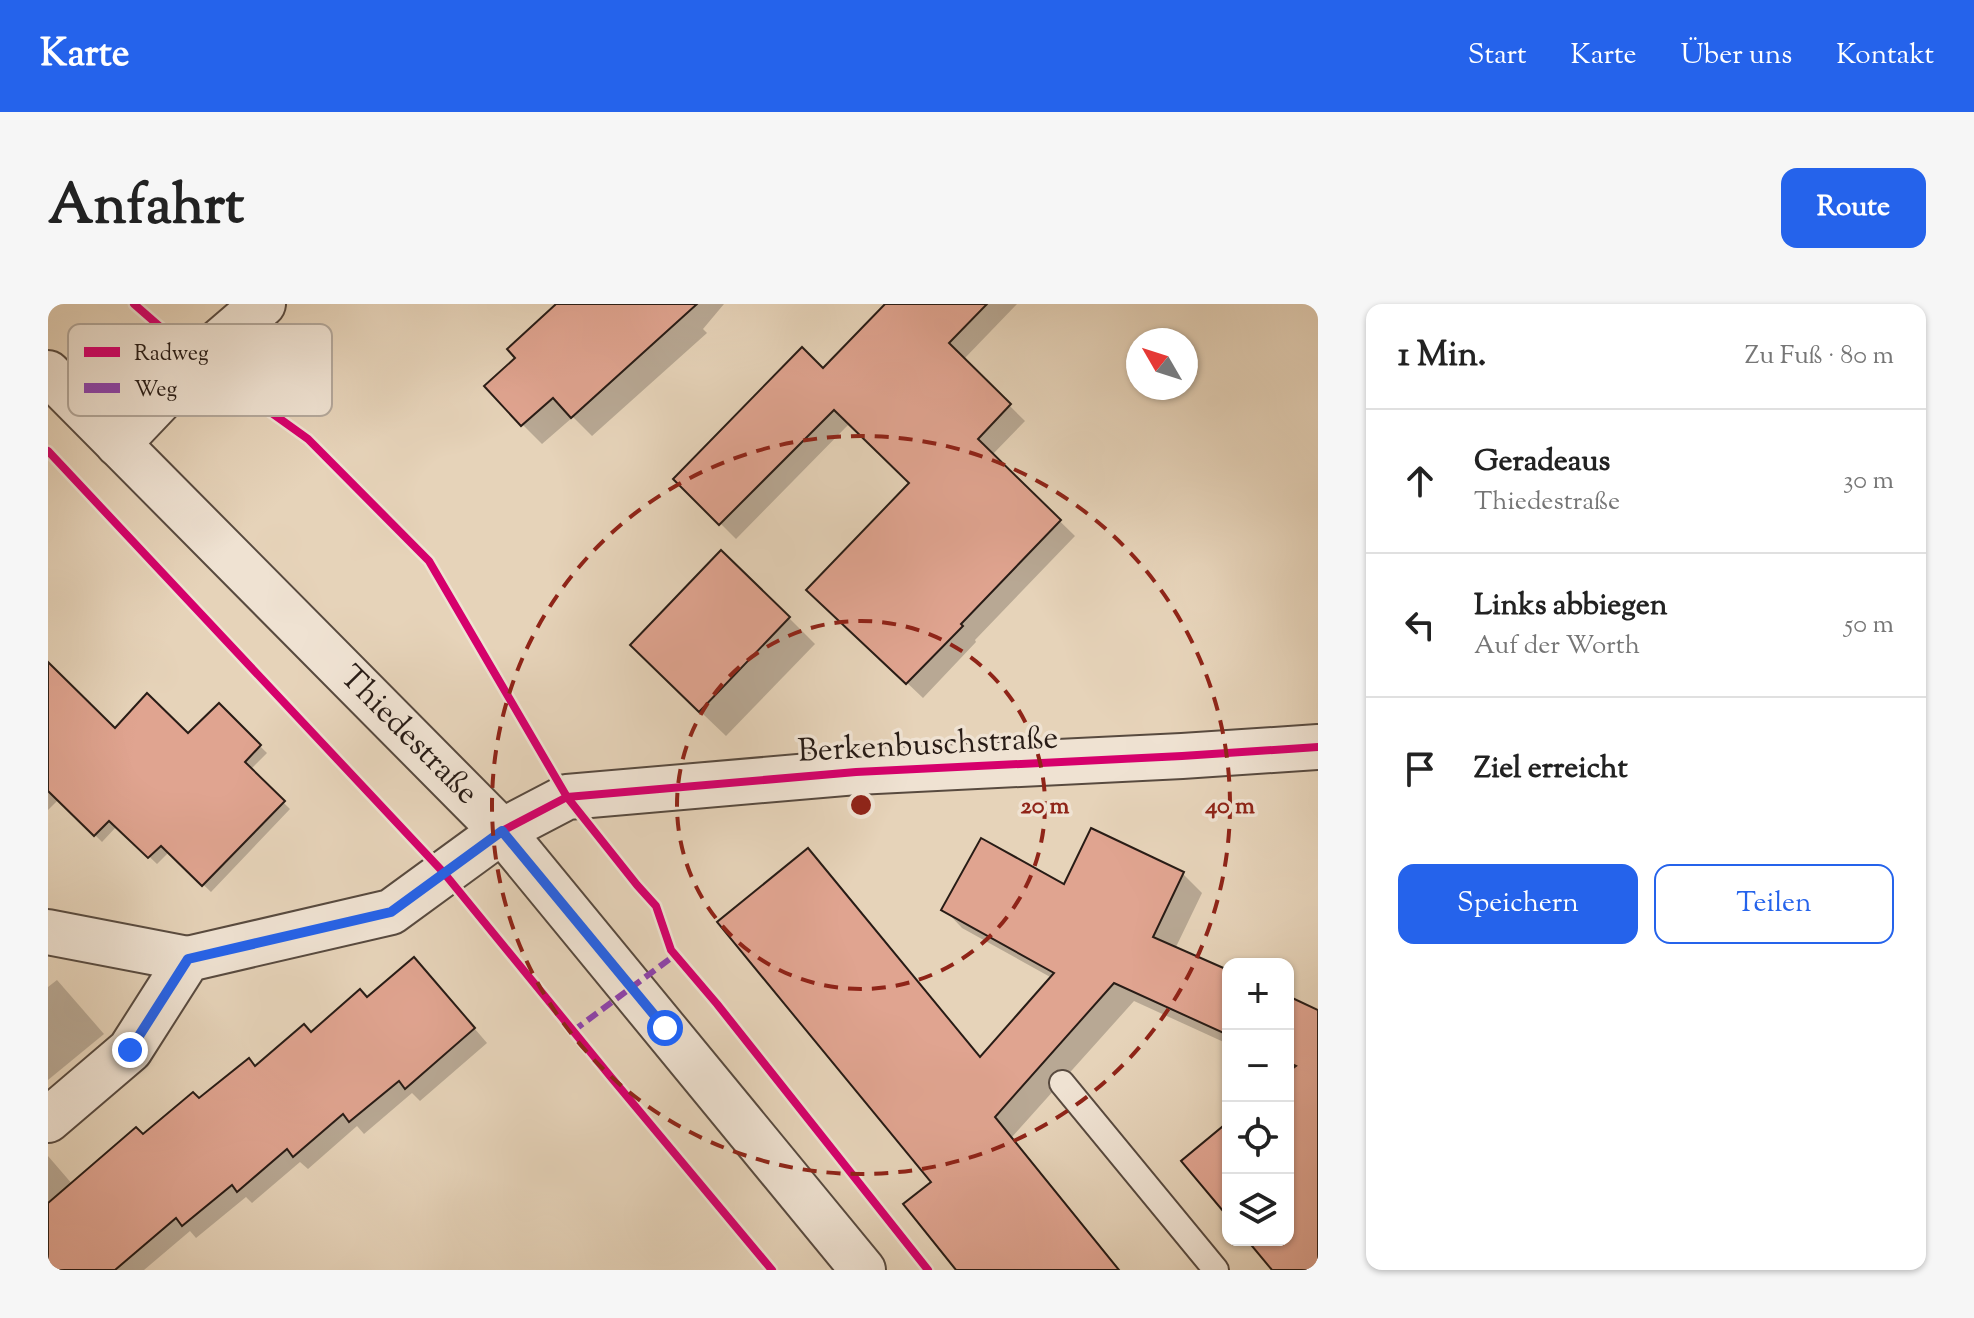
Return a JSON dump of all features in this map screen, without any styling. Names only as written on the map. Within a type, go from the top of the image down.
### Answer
[{"type":"street","points":[[240,324],[263,304]]},
{"type":"street","name":"Thiedestraße","points":[[48,373],[68,393]]},
{"type":"street","name":"Thiedestraße","points":[[90,416],[502,831],[863,1270]]},
{"type":"street","points":[[118,444],[145,416]]},
{"type":"street","name":"Berkenbuschstraße","points":[[188,959],[391,912],[502,831],[567,797],[856,772],[1317,746]]},
{"type":"street","points":[[48,932],[188,959],[130,1050],[48,1120]]},
{"type":"lane","points":[[1062,1083],[1216,1270]]},
{"type":"building","points":[[556,304],[697,304],[571,418],[553,398],[521,426],[484,386],[515,358],[507,349]]},
{"type":"building","points":[[885,304],[987,304],[949,343],[1011,404],[978,439],[1061,520],[906,684],[806,590],[909,483],[834,410],[719,525],[673,479],[802,347],[823,368]]},
{"type":"building","points":[[721,550],[790,617],[699,712],[630,645]]},
{"type":"building","points":[[48,662],[115,728],[147,693],[188,733],[219,703],[261,745],[245,762],[285,801],[202,886],[161,846],[148,858],[109,821],[94,836],[48,791]]},
{"type":"building","points":[[1091,828],[1184,872],[1153,937],[1222,967],[1222,1032],[1114,983],[995,1117],[1119,1270],[956,1270],[903,1204],[931,1182],[717,922],[808,848],[980,1057],[1054,973],[941,910],[981,838],[1064,884]]},
{"type":"building","points":[[414,957],[475,1028],[405,1089],[399,1081],[349,1122],[343,1114],[293,1157],[287,1149],[237,1192],[232,1185],[182,1226],[176,1218],[115,1270],[48,1270],[48,1203],[136,1127],[143,1134],[193,1092],[199,1098],[249,1058],[255,1066],[304,1024],[311,1032],[360,989],[367,997]]},
{"type":"building","points":[[1294,999],[1318,1010],[1318,1270],[1272,1270],[1252,1246],[1294,1246]]},
{"type":"building","points":[[1222,1127],[1222,1210],[1181,1161]]},
{"type":"marked path","points":[[573,1031],[675,955]]},
{"type":"cycle path","points":[[134,304],[157,324]]},
{"type":"cycle path","points":[[276,416],[308,439],[429,561],[567,797],[656,906],[671,950],[928,1270]]},
{"type":"cycle path","points":[[48,451],[444,873],[772,1270]]},
{"type":"cycle path","points":[[502,831],[567,797],[856,772],[1318,747]]},
{"type":"route","points":[[130,1050],[188,959],[391,912],[502,831],[665,1028]]}]
